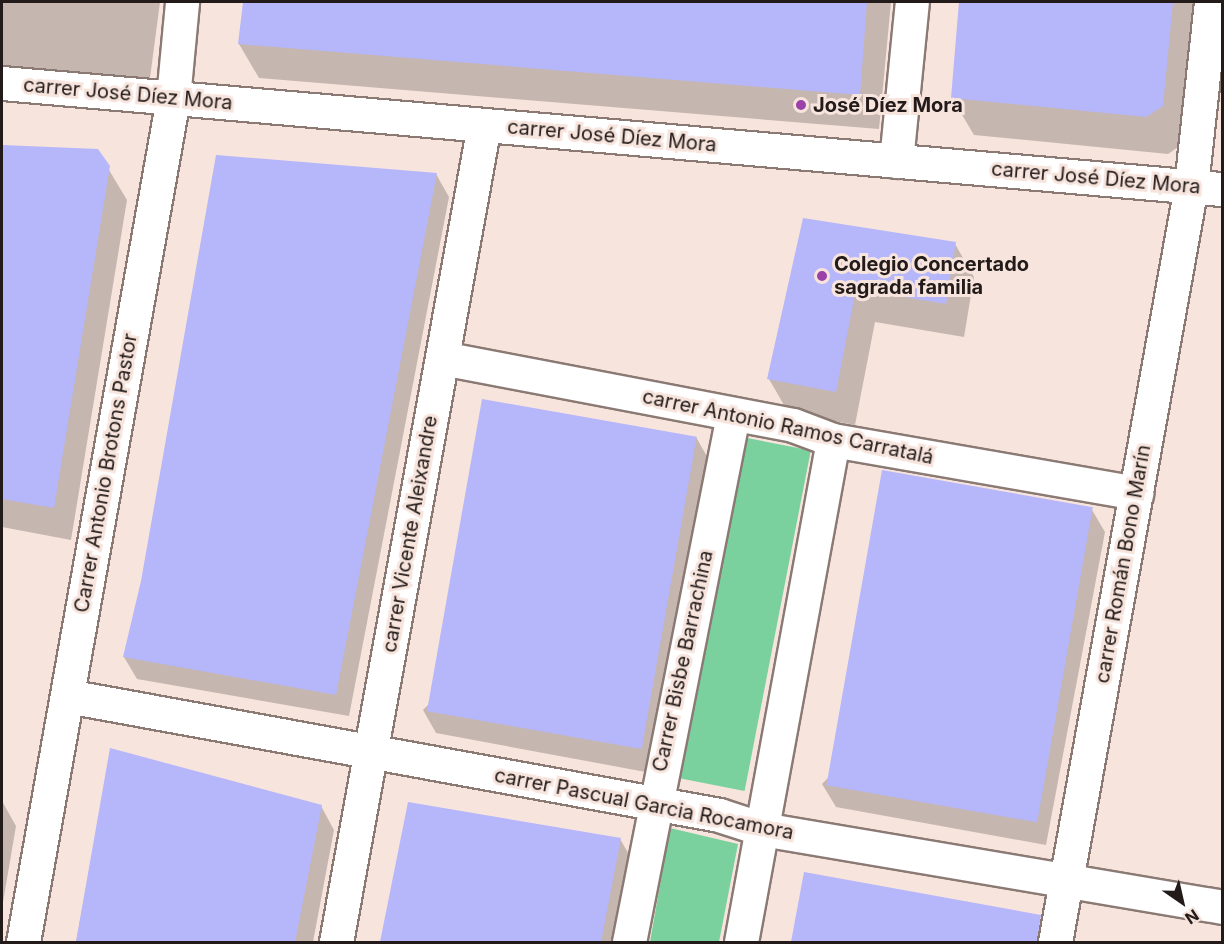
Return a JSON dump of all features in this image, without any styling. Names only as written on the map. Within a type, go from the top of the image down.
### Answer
[{"type":"street","name":"Carrer Antonio Brotons Pastor","points":[[23,942],[173,98],[182,2]]},
{"type":"street","points":[[896,161],[912,2]]},
{"type":"street","name":"carrer Román Bono Marín","points":[[1055,942],[1191,186],[1211,2]]},
{"type":"street","name":"carrer José Díez Mora","points":[[2,83],[1222,189]]},
{"type":"street","name":"carrer Vicente Aleixandre","points":[[336,942],[484,125]]},
{"type":"street","name":"carrer Antonio Ramos Carratalá","points":[[442,358],[793,425],[834,441],[1136,493]]},
{"type":"street","name":"Carrer Bisbe Barrachina","points":[[629,942],[654,804],[733,415]]},
{"type":"street","points":[[741,942],[834,441]]},
{"type":"street","name":"carrer Pascual Garcia Rocamora","points":[[67,696],[719,815],[762,829],[1222,907]]},
{"type":"green space","points":[[747,438],[811,450],[745,791],[681,779]]},
{"type":"green space","points":[[670,828],[738,844],[719,942],[650,942]]},
{"type":"building","points":[[243,2],[867,2],[860,95],[238,44]]},
{"type":"building","points":[[959,2],[1173,2],[1163,106],[1146,117],[951,98]]},
{"type":"building","points":[[2,145],[98,149],[110,166],[54,508],[2,499]]},
{"type":"building","points":[[216,155],[437,173],[336,695],[123,657],[141,581]]},
{"type":"building","points":[[803,218],[956,242],[946,304],[856,289],[836,392],[767,379]]},
{"type":"building","points":[[482,399],[697,437],[642,749],[427,711]]},
{"type":"building","points":[[882,470],[1093,507],[1037,822],[826,785]]},
{"type":"building","points":[[110,748],[322,805],[295,942],[76,942]]},
{"type":"building","points":[[408,802],[621,838],[601,942],[380,942]]},
{"type":"building","points":[[804,872],[1041,915],[1037,942],[791,942]]},
{"type":"place","name":"José Díez Mora","points":[[801,105]]},
{"type":"place","name":"Colegio Concertado sagrada familia","points":[[822,276]]}]
